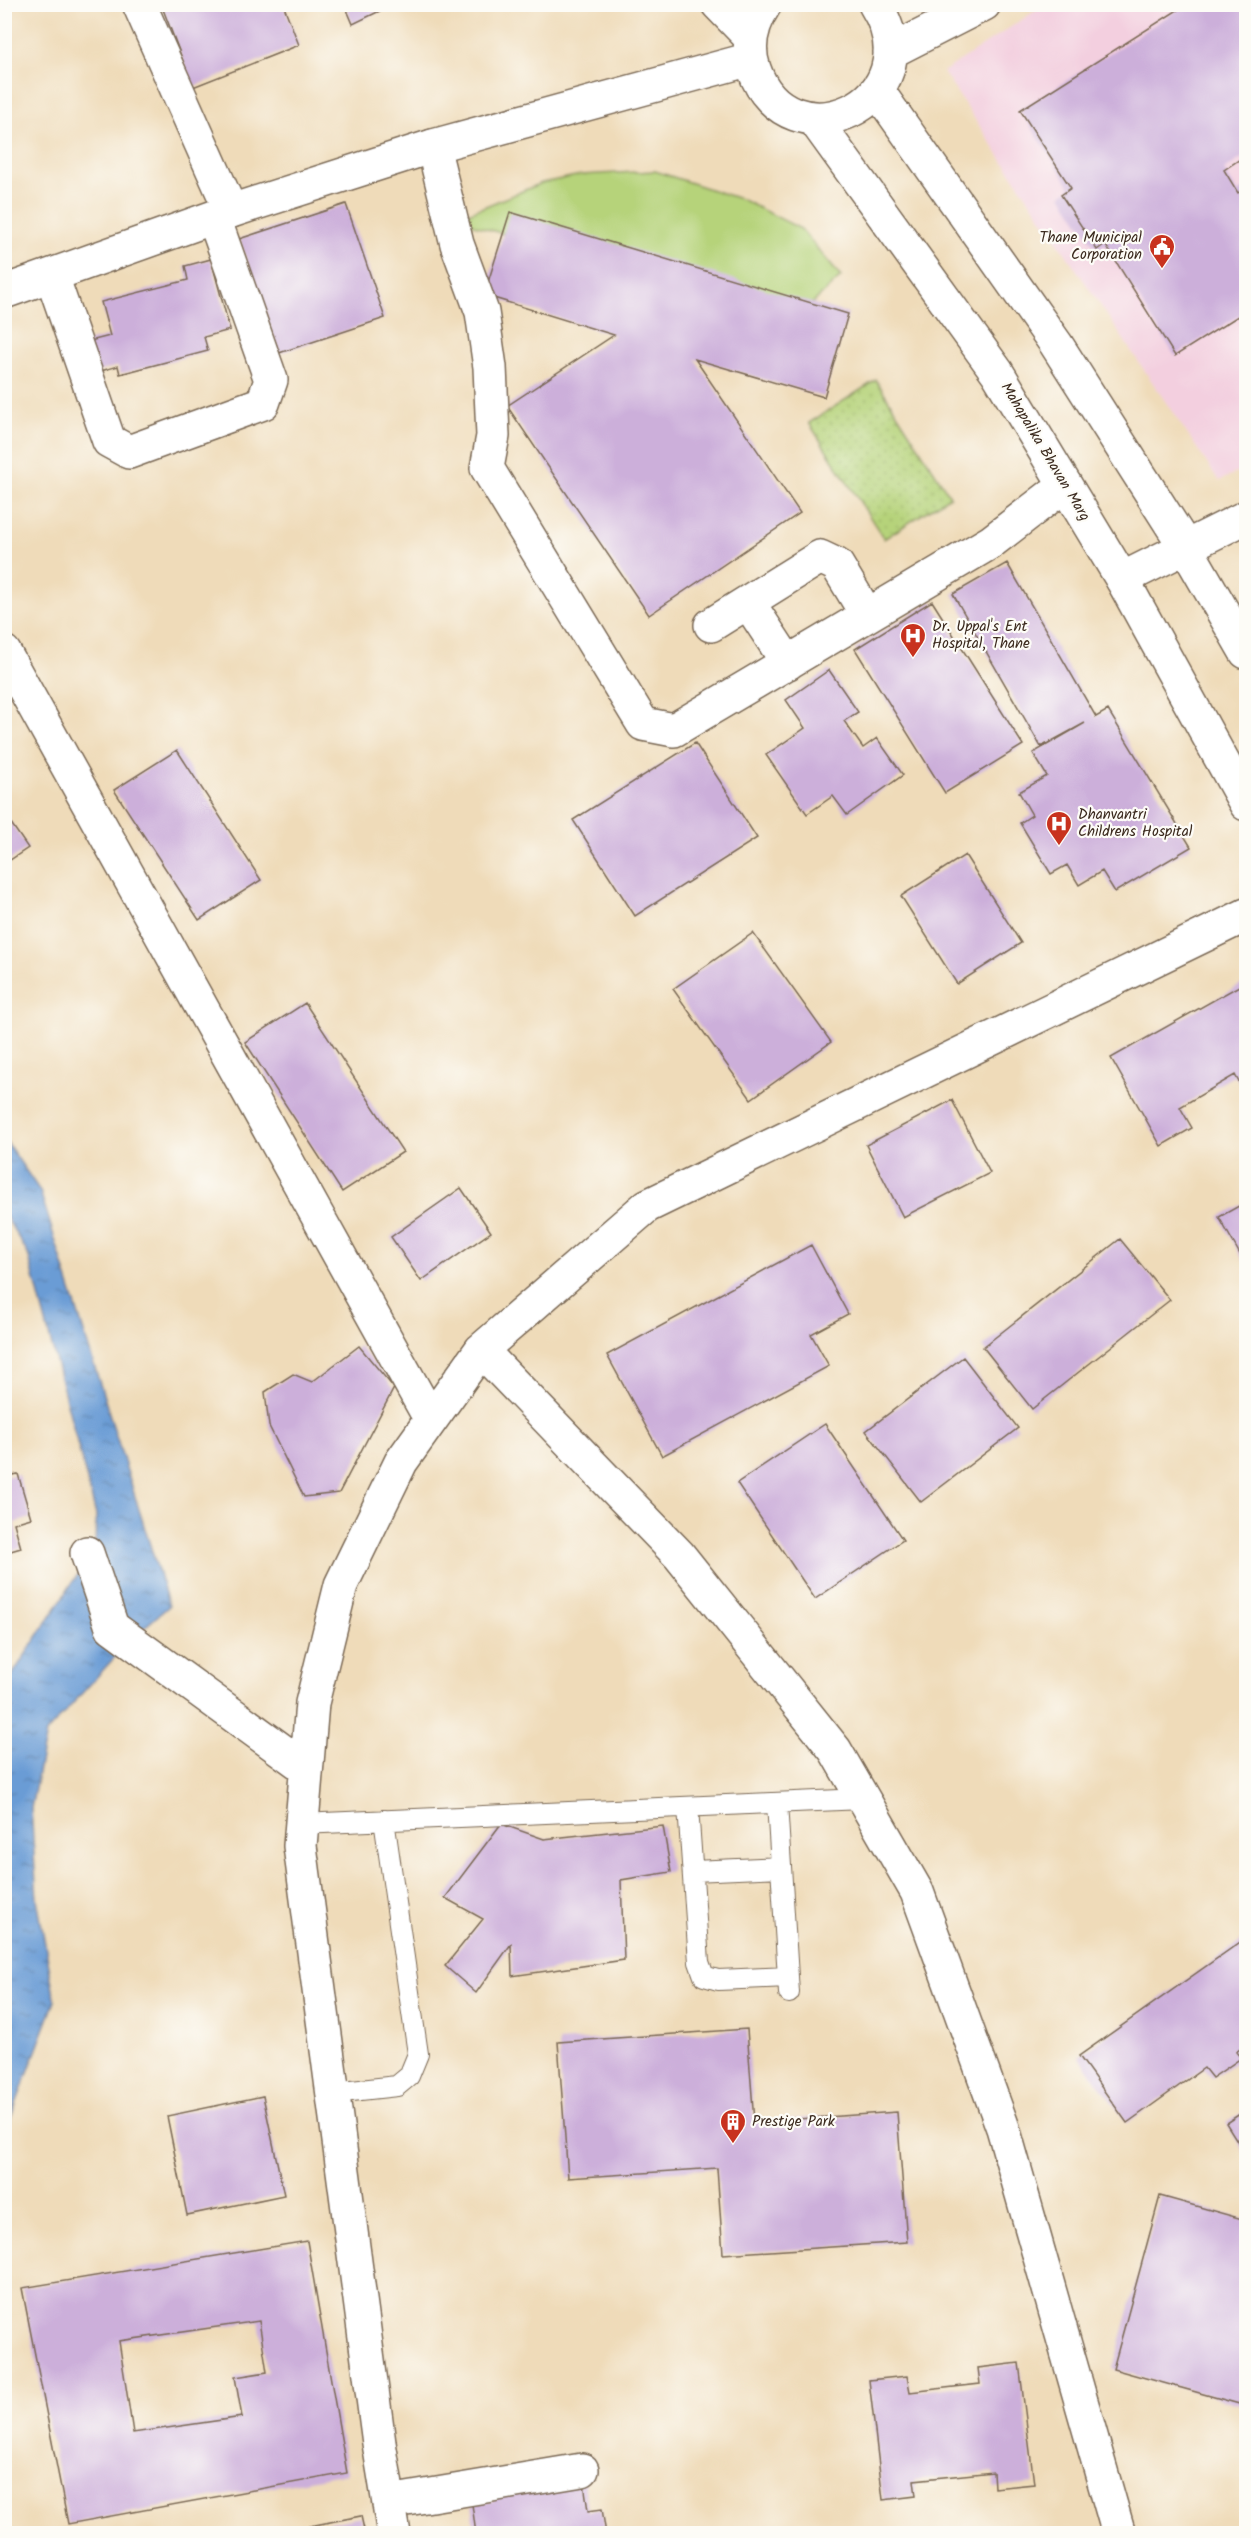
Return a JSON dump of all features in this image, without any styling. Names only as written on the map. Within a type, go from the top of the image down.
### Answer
[{"type":"street","points":[[52,276],[109,441],[129,452],[263,403],[271,380],[222,214],[139,4]]},
{"type":"street","points":[[718,4],[751,48]]},
{"type":"street","points":[[765,4],[757,16],[751,48],[758,80],[770,98],[790,112],[814,119],[838,116],[860,107],[877,90],[888,68],[891,45],[886,21],[875,4]]},
{"type":"street","points":[[890,52],[984,4]]},
{"type":"street","points":[[4,292],[222,214],[751,48]]},
{"type":"street","points":[[877,90],[1056,344],[1185,546],[1246,652]]},
{"type":"street","name":"Mahapalika Bhavan Marg","points":[[814,119],[997,372],[1122,579],[1246,804]]},
{"type":"street","points":[[433,146],[457,244],[482,312],[490,367],[493,436],[487,468],[643,724],[674,730],[991,542],[1065,485]]},
{"type":"street","points":[[1122,579],[1185,546],[1246,518]]},
{"type":"street","points":[[711,626],[820,557],[837,565],[867,615]]},
{"type":"street","points":[[748,602],[788,663]]},
{"type":"street","points":[[4,652],[431,1420]]},
{"type":"street","points":[[394,2534],[379,2443],[300,1846],[312,1703],[341,1585],[401,1462],[481,1350],[647,1206],[1246,915]]},
{"type":"street","points":[[481,1350],[679,1555],[836,1750],[917,1892],[1003,2128],[1119,2534]]},
{"type":"street","points":[[87,1554],[112,1627],[306,1768]]},
{"type":"street","points":[[389,2502],[582,2470]]},
{"type":"lane","points":[[302,1824],[863,1799]]},
{"type":"lane","points":[[688,1807],[699,1962],[704,1976],[718,1980],[789,1985],[777,1803]]},
{"type":"lane","points":[[333,2093],[397,2086],[409,2076],[418,2054],[384,1820]]},
{"type":"lane","points":[[693,1871],[780,1868]]},
{"type":"shaded area","name":"Thane Municipal Corporation","points":[[1044,5],[1246,5],[1246,468],[1219,481],[943,72]]},
{"type":"green space","points":[[655,171],[743,200],[801,229],[841,277],[793,321],[454,219],[542,183],[581,175]]},
{"type":"green space","points":[[876,380],[950,496],[884,539],[809,423]]},
{"type":"water","points":[[5,1140],[40,1191],[169,1606],[133,1637],[46,1733],[31,1808],[37,1899],[55,2001],[5,2133],[5,1686],[95,1548],[96,1515],[28,1254],[5,1215]]},
{"type":"building","points":[[161,4],[283,4],[299,45],[193,87]]},
{"type":"building","points":[[1187,4],[1240,4],[1244,10],[1246,4],[1246,155],[1224,170],[1238,193],[1246,187],[1246,311],[1175,356],[1105,244],[1097,250],[1061,195],[1071,188],[1020,110]]},
{"type":"building","points":[[345,5],[392,5],[353,24]]},
{"type":"building","points":[[346,204],[385,318],[279,353],[239,239]]},
{"type":"building","points":[[510,212],[848,314],[824,397],[695,359],[800,513],[649,615],[507,406],[614,335],[484,295]]},
{"type":"building","points":[[211,259],[230,330],[204,337],[208,351],[120,374],[118,366],[94,373],[86,342],[110,336],[101,302],[188,280],[185,266]]},
{"type":"building","points":[[1007,563],[1096,717],[1108,710],[1191,847],[1115,892],[1102,871],[1079,885],[1067,865],[1051,874],[1020,823],[1032,815],[1019,792],[1047,776],[1033,753],[1085,723],[1041,747],[953,594]]},
{"type":"building","points":[[932,601],[1023,745],[945,793],[855,649]]},
{"type":"building","points":[[829,670],[858,712],[844,721],[863,748],[877,738],[903,775],[847,815],[833,796],[807,814],[766,755],[805,728],[786,700]]},
{"type":"building","points":[[695,743],[757,838],[635,916],[573,820]]},
{"type":"building","points":[[177,750],[261,880],[199,920],[114,790]]},
{"type":"building","points":[[4,813],[28,848],[4,864]]},
{"type":"building","points":[[965,855],[1021,943],[957,984],[901,896]]},
{"type":"building","points":[[753,933],[831,1042],[751,1099],[673,989]]},
{"type":"building","points":[[1246,982],[1246,1095],[1235,1075],[1180,1107],[1192,1128],[1161,1146],[1111,1058]]},
{"type":"building","points":[[305,1003],[403,1152],[342,1192],[245,1042]]},
{"type":"building","points":[[952,1100],[990,1173],[903,1217],[866,1145]]},
{"type":"building","points":[[461,1188],[491,1232],[421,1281],[391,1237]]},
{"type":"building","points":[[1246,1202],[1246,1265],[1219,1217]]},
{"type":"building","points":[[1120,1239],[1170,1300],[1032,1409],[983,1347]]},
{"type":"building","points":[[811,1245],[848,1314],[811,1334],[829,1366],[662,1456],[607,1355]]},
{"type":"building","points":[[359,1346],[394,1388],[339,1493],[304,1497],[269,1426],[265,1392],[293,1374],[312,1382]]},
{"type":"building","points":[[963,1357],[1018,1428],[921,1502],[866,1431]]},
{"type":"building","points":[[825,1424],[903,1540],[815,1599],[737,1483]]},
{"type":"building","points":[[18,1474],[31,1518],[14,1523],[21,1548],[4,1553],[4,1477]]},
{"type":"building","points":[[501,1824],[544,1839],[663,1826],[671,1872],[621,1880],[624,1960],[512,1976],[511,1944],[476,1993],[445,1966],[483,1919],[445,1898]]},
{"type":"building","points":[[1246,1938],[1246,2045],[1236,2052],[1241,2058],[1212,2078],[1204,2068],[1127,2123],[1079,2056]]},
{"type":"building","name":"Prestige Park","points":[[747,2029],[754,2122],[897,2112],[907,2242],[723,2254],[717,2168],[568,2178],[558,2042]]},
{"type":"building","points":[[263,2096],[284,2195],[187,2215],[167,2116]]},
{"type":"building","points":[[1246,2110],[1246,2155],[1226,2123]]},
{"type":"building","points":[[1160,2196],[1246,2220],[1246,2390],[1243,2405],[1113,2369]]},
{"type":"building","points":[[307,2241],[347,2473],[68,2524],[22,2288]],"holes":[[[259,2321],[267,2372],[235,2377],[242,2417],[133,2433],[119,2341]]]},
{"type":"building","points":[[1019,2363],[1034,2484],[994,2488],[993,2472],[914,2480],[916,2496],[883,2500],[869,2380],[907,2376],[910,2392],[980,2384],[978,2368]]},
{"type":"building","points":[[584,2483],[588,2511],[602,2509],[606,2534],[476,2534],[472,2504],[495,2501],[493,2485]]},
{"type":"building","points":[[361,2516],[365,2534],[279,2534],[279,2532]]},
{"type":"place","name":"Thane Municipal Corporation","points":[[1162,270]]},
{"type":"place","name":"Dr. Uppal's Ent Hospital, Thane","points":[[913,659]]},
{"type":"place","name":"Dhanvantri Childrens Hospital","points":[[1059,847]]},
{"type":"place","name":"Prestige Park","points":[[733,2145]]}]
